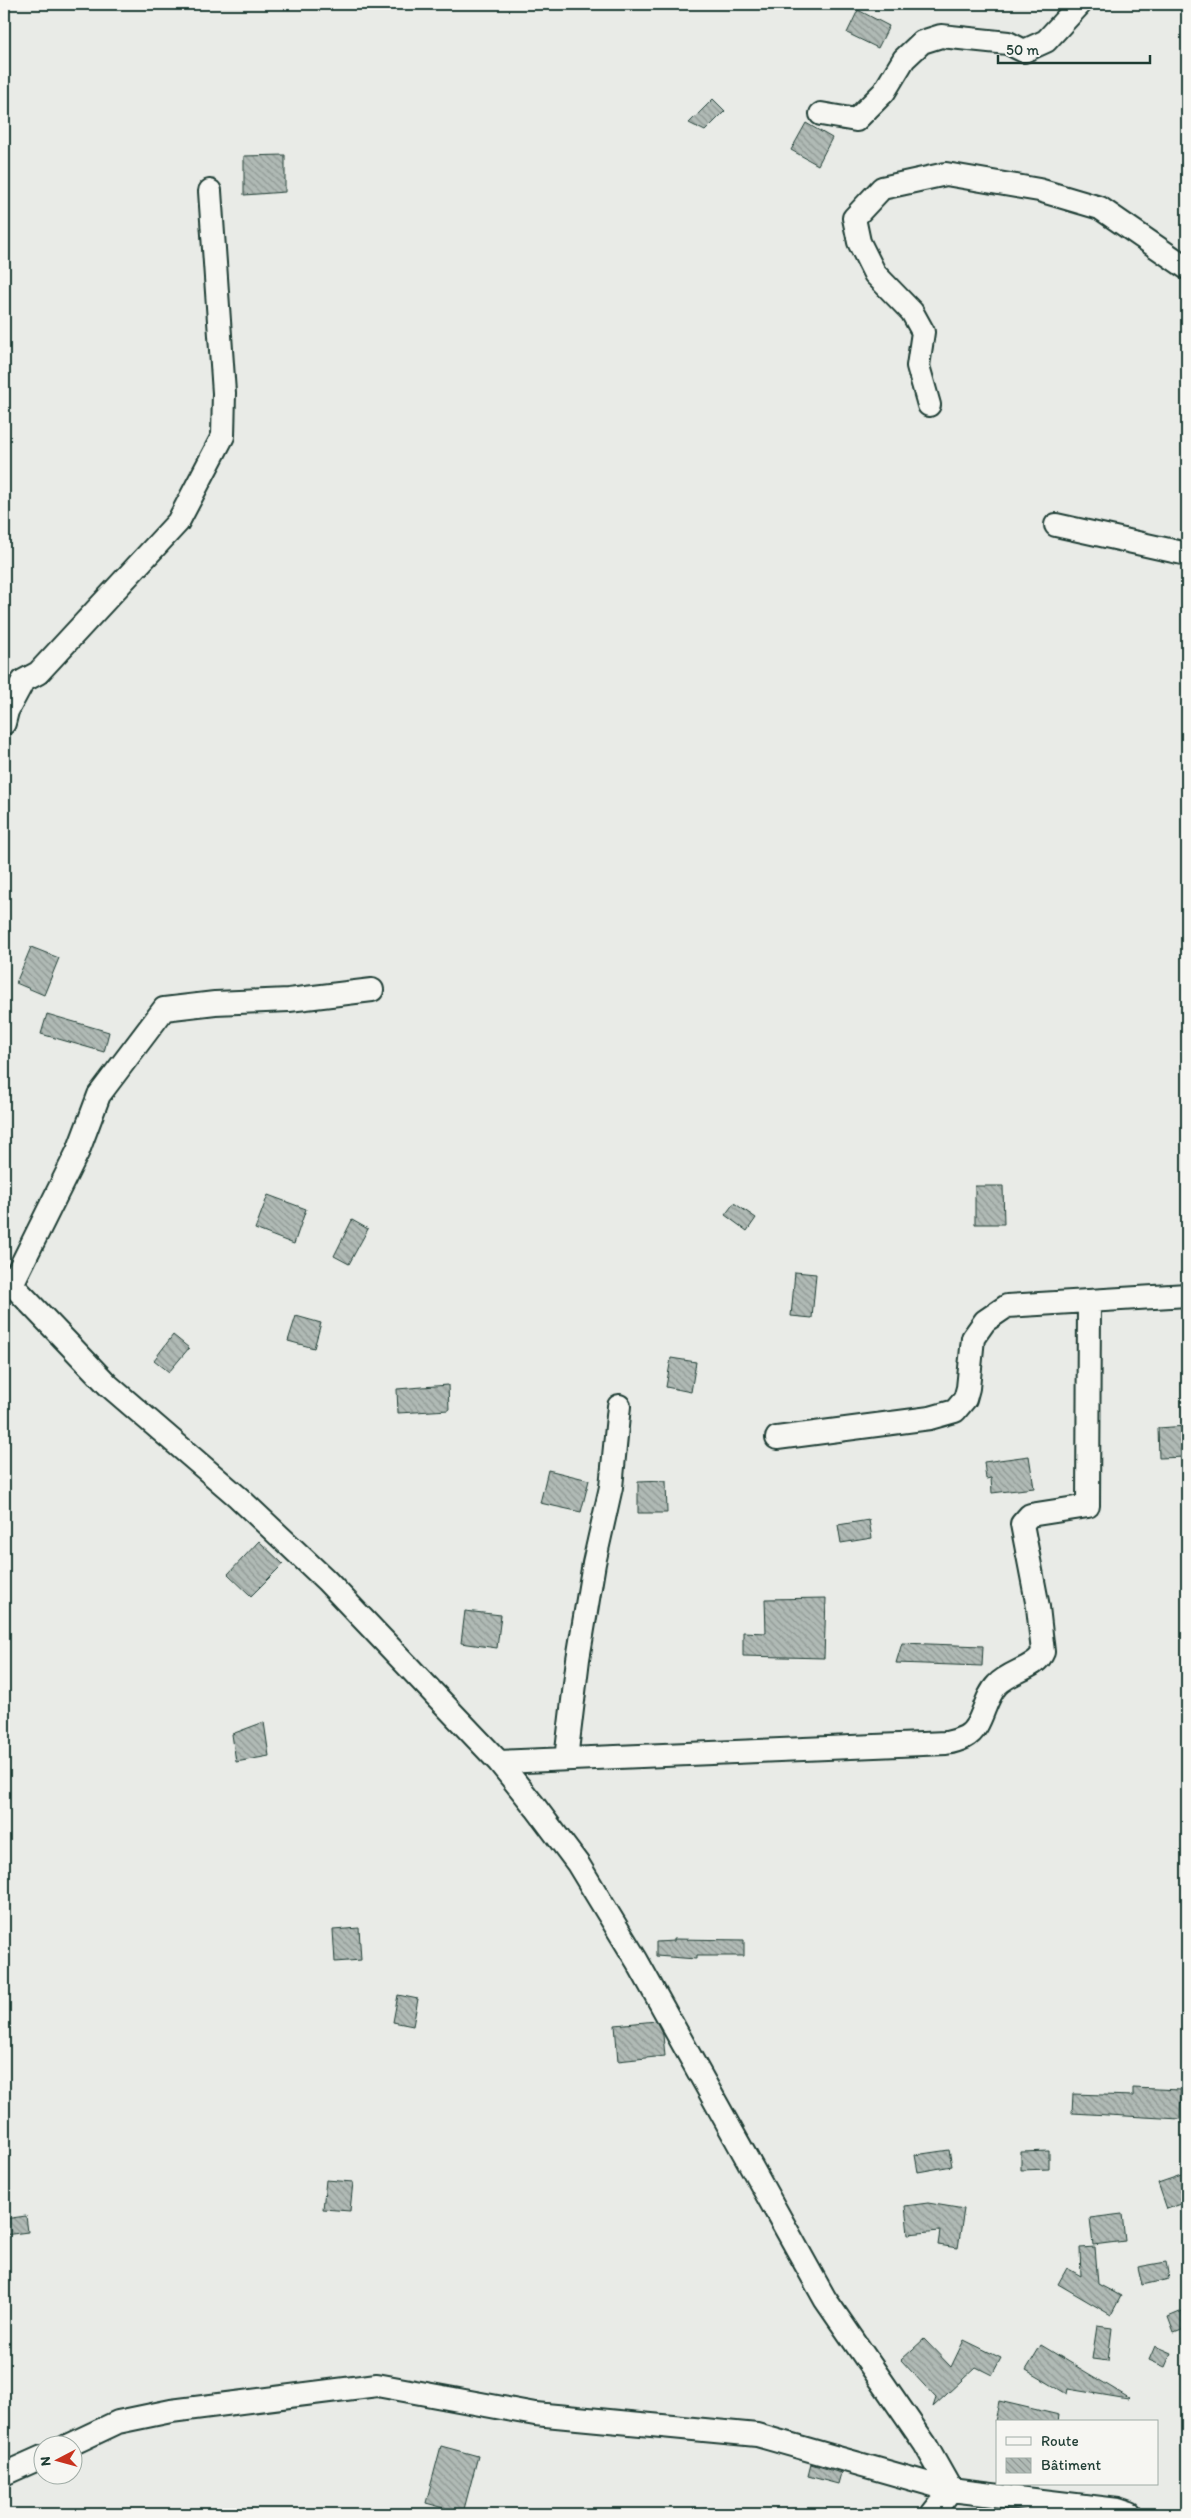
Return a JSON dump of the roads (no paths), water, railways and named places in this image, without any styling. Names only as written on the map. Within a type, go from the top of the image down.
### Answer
[{"type":"street","points":[[821,114],[856,120],[884,92],[904,59],[922,42],[941,36],[1008,43],[1024,51],[1046,41],[1080,4]]},
{"type":"street","points":[[929,405],[918,366],[923,332],[912,312],[875,274],[859,242],[854,218],[882,188],[946,174],[1039,190],[1100,208],[1187,268]]},
{"type":"street","points":[[4,723],[7,711],[23,681],[38,673],[178,522],[223,436],[224,393],[210,191]]},
{"type":"street","points":[[1056,525],[1187,554]]},
{"type":"street","points":[[372,990],[289,1000],[214,1003],[164,1010],[99,1096],[78,1152],[8,1280],[108,1385],[238,1497],[326,1580],[499,1762],[578,1864],[676,2029],[826,2299],[925,2444],[951,2490]]},
{"type":"street","points":[[777,1438],[930,1418],[955,1411],[965,1399],[968,1388],[973,1338],[984,1321],[1007,1306],[1187,1295]]},
{"type":"street","points":[[499,1762],[946,1744],[967,1737],[980,1720],[987,1698],[997,1685],[1013,1672],[1035,1663],[1044,1652],[1038,1607],[1022,1524],[1030,1515],[1088,1506],[1089,1302]]},
{"type":"street","points":[[566,1759],[578,1659],[594,1564],[610,1487],[619,1406]]},
{"type":"street","points":[[82,2439],[118,2422],[171,2410],[377,2384],[535,2414],[757,2435],[951,2490],[1118,2510],[1130,2514]]},
{"type":"street","points":[[4,2474],[32,2461]]},
{"type":"street","points":[[932,2514],[951,2490]]}]
